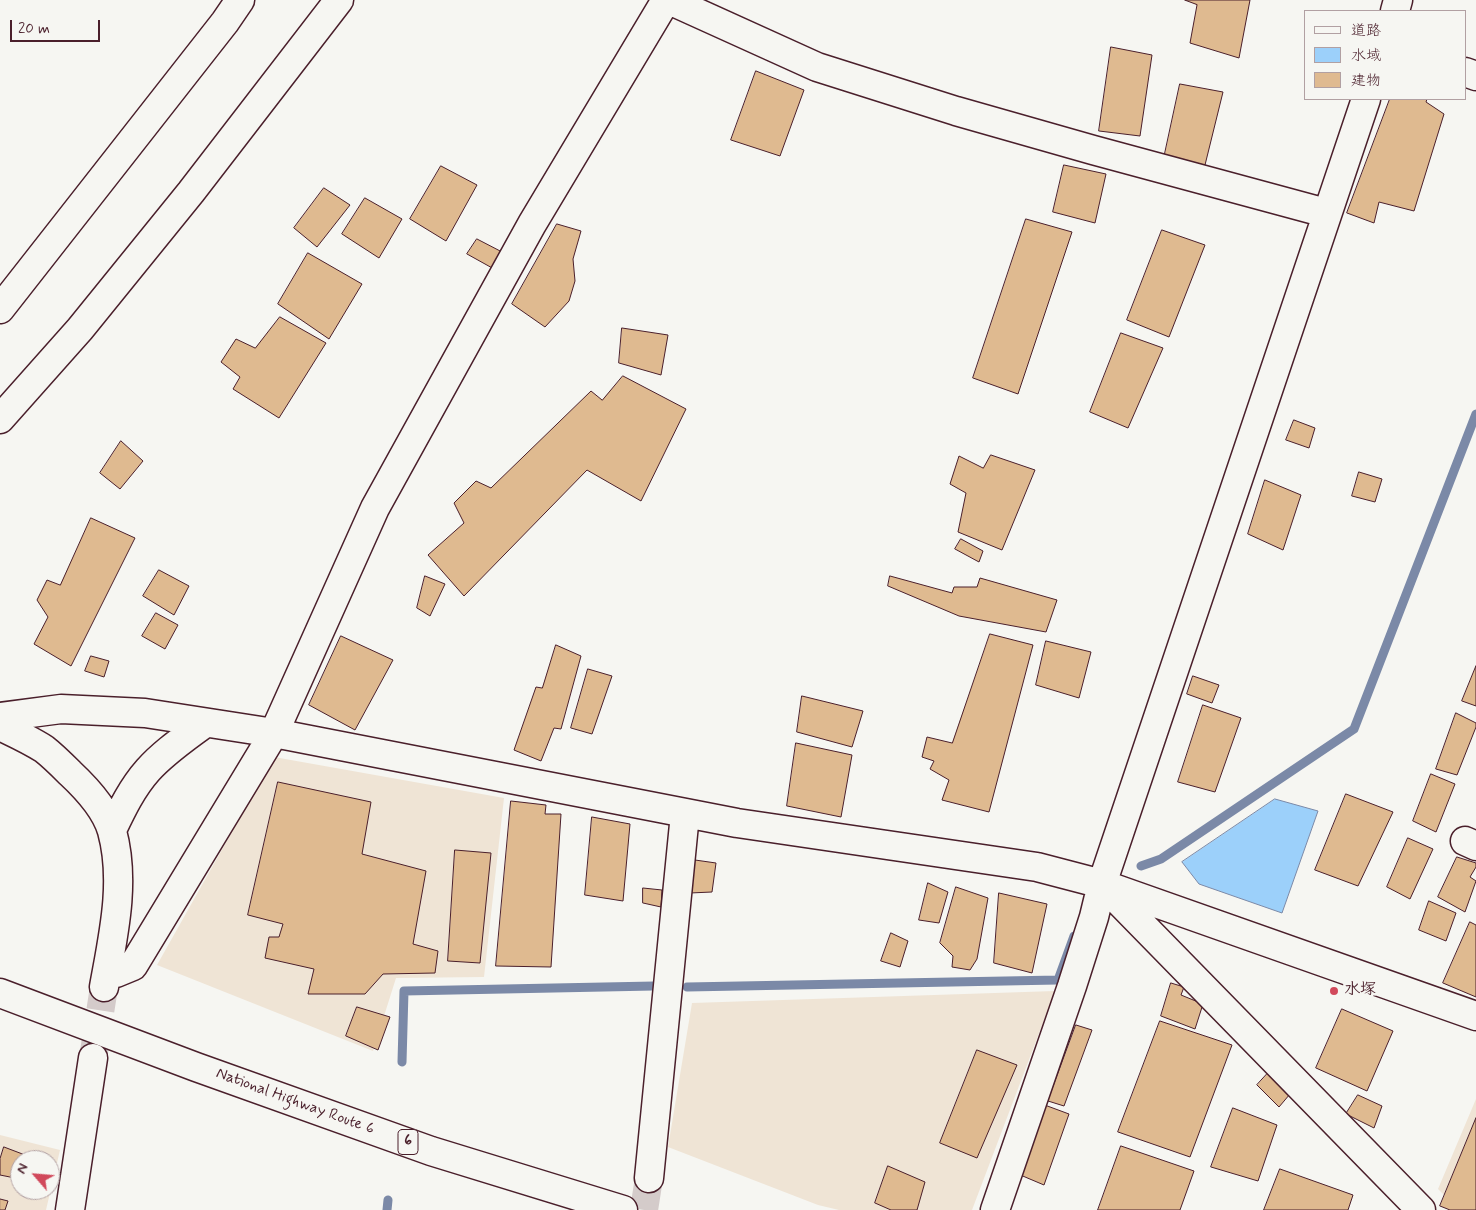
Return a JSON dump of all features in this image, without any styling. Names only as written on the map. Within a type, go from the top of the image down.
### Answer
[{"type":"main road","points":[[0,309],[240,0]]},
{"type":"main road","points":[[0,419],[80,330],[191,192],[339,0]]},
{"type":"main road","points":[[0,726],[46,750],[98,803],[112,830],[118,872],[116,922],[106,981],[116,972],[133,966],[139,958],[281,735],[375,508],[532,224],[667,0],[817,67],[1084,147],[1326,213]]},
{"type":"main road","points":[[995,1210],[1072,986],[1094,917],[1102,884],[1326,213],[1366,100]]},
{"type":"main road","points":[[0,717],[61,709],[146,714],[281,735],[747,825],[1037,867],[1102,884],[1476,1016]]},
{"type":"main road","points":[[112,830],[128,796],[148,770],[168,751],[205,723]]},
{"type":"main road","points":[[649,1178],[685,814]]},
{"type":"main road","points":[[1102,884],[1421,1210]]},
{"type":"main road","name":"National Highway Route 6","points":[[0,993],[196,1067],[422,1147],[622,1210]]},
{"type":"main road","points":[[70,1210],[93,1058]]},
{"type":"shaded area","points":[[274,757],[504,798],[484,977],[396,978],[373,1051],[157,965]]},
{"type":"shaded area","points":[[1055,991],[972,1210],[839,1210],[818,1205],[668,1147],[692,1003]]},
{"type":"shaded area","points":[[1476,1099],[1476,1210],[1459,1210],[1438,1189]]},
{"type":"shaded area","points":[[0,1135],[60,1150],[10,1150],[10,1200],[48,1200],[46,1210],[0,1210]]},
{"type":"water","points":[[1275,799],[1318,811],[1282,913],[1199,884],[1182,862]]},
{"type":"building","points":[[1185,0],[1250,0],[1239,58],[1190,43],[1197,5]]},
{"type":"building","points":[[1111,47],[1152,55],[1140,136],[1099,131]]},
{"type":"building","points":[[756,71],[804,90],[780,156],[731,140]]},
{"type":"building","points":[[1180,84],[1223,92],[1205,165],[1164,158]]},
{"type":"building","points":[[1390,100],[1427,100],[1426,102],[1444,114],[1414,211],[1379,202],[1374,223],[1347,213]]},
{"type":"building","points":[[1064,165],[1106,174],[1095,223],[1053,212]]},
{"type":"building","points":[[441,166],[477,185],[446,241],[410,219]]},
{"type":"building","points":[[324,188],[350,205],[317,247],[294,228]]},
{"type":"building","points":[[365,198],[402,219],[379,258],[342,234]]},
{"type":"building","points":[[1026,219],[1072,232],[1018,394],[973,378]]},
{"type":"building","points":[[557,224],[581,231],[573,259],[575,281],[569,301],[545,327],[512,304]]},
{"type":"building","points":[[1162,230],[1205,245],[1169,337],[1127,320]]},
{"type":"building","points":[[477,239],[504,253],[494,269],[467,254]]},
{"type":"building","points":[[308,253],[362,284],[329,339],[278,304]]},
{"type":"building","points":[[280,317],[326,343],[279,418],[233,389],[240,377],[221,362],[236,339],[255,348]]},
{"type":"building","points":[[622,328],[668,335],[661,375],[619,363]]},
{"type":"building","points":[[1121,333],[1163,348],[1128,428],[1090,412]]},
{"type":"building","points":[[623,376],[686,409],[641,501],[587,470],[464,596],[428,555],[464,523],[454,503],[476,481],[491,488],[591,391],[602,400]]},
{"type":"building","points":[[1294,420],[1315,428],[1309,448],[1286,440]]},
{"type":"building","points":[[121,441],[143,461],[120,489],[100,473]]},
{"type":"building","points":[[991,455],[1035,470],[1002,550],[958,532],[966,493],[950,484],[959,456],[983,468]]},
{"type":"building","points":[[1359,472],[1382,479],[1375,502],[1352,496]]},
{"type":"building","points":[[1265,480],[1301,495],[1283,550],[1248,534]]},
{"type":"building","points":[[91,518],[135,538],[71,666],[34,644],[48,617],[37,600],[47,580],[60,585]]},
{"type":"building","points":[[961,539],[983,551],[979,562],[955,549]]},
{"type":"building","points":[[159,570],[189,586],[174,615],[143,596]]},
{"type":"building","points":[[425,576],[445,584],[430,616],[417,608]]},
{"type":"building","points":[[890,576],[952,593],[954,587],[977,587],[980,578],[1057,600],[1046,632],[959,616],[888,586]]},
{"type":"building","points":[[156,613],[178,625],[165,649],[142,636]]},
{"type":"building","points":[[990,634],[1033,645],[989,812],[942,800],[949,780],[930,769],[934,761],[922,757],[927,737],[952,743]]},
{"type":"building","points":[[341,636],[393,660],[355,730],[309,705]]},
{"type":"building","points":[[1046,641],[1091,652],[1079,698],[1036,685]]},
{"type":"building","points":[[556,645],[581,656],[561,729],[554,728],[541,761],[514,750],[536,687],[542,688]]},
{"type":"building","points":[[91,656],[109,661],[104,677],[85,671]]},
{"type":"building","points":[[1476,666],[1476,706],[1462,701]]},
{"type":"building","points":[[588,669],[612,676],[592,734],[571,728]]},
{"type":"building","points":[[1193,676],[1219,685],[1212,703],[1187,694]]},
{"type":"building","points":[[802,696],[863,711],[852,747],[797,732]]},
{"type":"building","points":[[1203,705],[1241,718],[1215,792],[1178,782]]},
{"type":"building","points":[[1456,713],[1476,723],[1457,775],[1436,769]]},
{"type":"building","points":[[796,743],[852,755],[841,817],[787,806]]},
{"type":"building","points":[[1431,774],[1455,784],[1436,832],[1413,821]]},
{"type":"building","points":[[278,782],[371,802],[362,854],[426,871],[413,944],[438,951],[435,973],[383,974],[365,994],[308,994],[314,969],[265,958],[269,937],[279,937],[283,924],[248,915]]},
{"type":"building","points":[[1346,794],[1393,812],[1358,886],[1315,870]]},
{"type":"building","points":[[511,801],[546,805],[545,814],[561,814],[551,967],[496,966]]},
{"type":"building","points":[[592,817],[630,824],[623,901],[585,895]]},
{"type":"building","points":[[1408,838],[1433,849],[1410,899],[1387,887]]},
{"type":"building","points":[[455,850],[491,853],[480,963],[448,961]]},
{"type":"building","points":[[1457,857],[1476,863],[1476,867],[1470,877],[1476,881],[1465,912],[1438,897]]},
{"type":"building","points":[[695,860],[716,863],[712,892],[690,893]]},
{"type":"building","points":[[928,883],[948,892],[939,923],[919,920]]},
{"type":"building","points":[[956,887],[988,898],[977,959],[970,970],[952,967],[953,956],[940,943]]},
{"type":"building","points":[[643,888],[662,890],[661,907],[643,903]]},
{"type":"building","points":[[999,893],[1047,904],[1032,973],[994,963]]},
{"type":"building","points":[[1429,901],[1456,913],[1446,941],[1419,930]]},
{"type":"building","points":[[1470,922],[1476,925],[1476,997],[1443,983]]},
{"type":"building","points":[[891,933],[908,941],[900,967],[881,961]]},
{"type":"building","points":[[1171,983],[1184,987],[1181,995],[1203,1004],[1195,1029],[1161,1016]]},
{"type":"building","points":[[357,1007],[390,1017],[378,1050],[346,1036]]},
{"type":"building","points":[[1342,1009],[1393,1031],[1367,1091],[1316,1068]]},
{"type":"building","points":[[1160,1021],[1232,1045],[1190,1157],[1118,1132]]},
{"type":"building","points":[[1076,1025],[1092,1030],[1064,1106],[1048,1101]]},
{"type":"building","points":[[977,1050],[1017,1065],[977,1158],[940,1143]]},
{"type":"building","points":[[1269,1072],[1290,1094],[1279,1107],[1257,1085]]},
{"type":"building","points":[[1358,1095],[1382,1106],[1374,1128],[1346,1114]]},
{"type":"building","points":[[1042,1104],[1069,1114],[1044,1185],[1018,1174]]},
{"type":"building","points":[[1233,1108],[1277,1125],[1258,1181],[1211,1167]]},
{"type":"building","points":[[1476,1118],[1476,1210],[1450,1210],[1440,1206]]},
{"type":"building","points":[[1121,1146],[1194,1171],[1180,1210],[1098,1210]]},
{"type":"building","points":[[4,1147],[12,1150],[10,1150],[10,1177],[0,1175],[0,1159]]},
{"type":"building","points":[[888,1166],[925,1182],[917,1210],[891,1210],[875,1203]]},
{"type":"building","points":[[1280,1169],[1353,1195],[1348,1210],[1264,1210]]},
{"type":"building","points":[[0,1199],[8,1201],[5,1210],[0,1210]]},
{"type":"waterway","points":[[1141,866],[1161,859],[1354,729],[1476,414]]},
{"type":"waterway","points":[[687,987],[1058,980],[1074,936]]},
{"type":"waterway","points":[[402,1062],[404,991],[654,986]]},
{"type":"waterway","points":[[387,1210],[388,1200]]},
{"type":"tunnel","points":[[94,1052],[104,987]]},
{"type":"tunnel","points":[[644,1210],[649,1178]]},
{"type":"place","name":"水塚","points":[[1334,991]]}]
